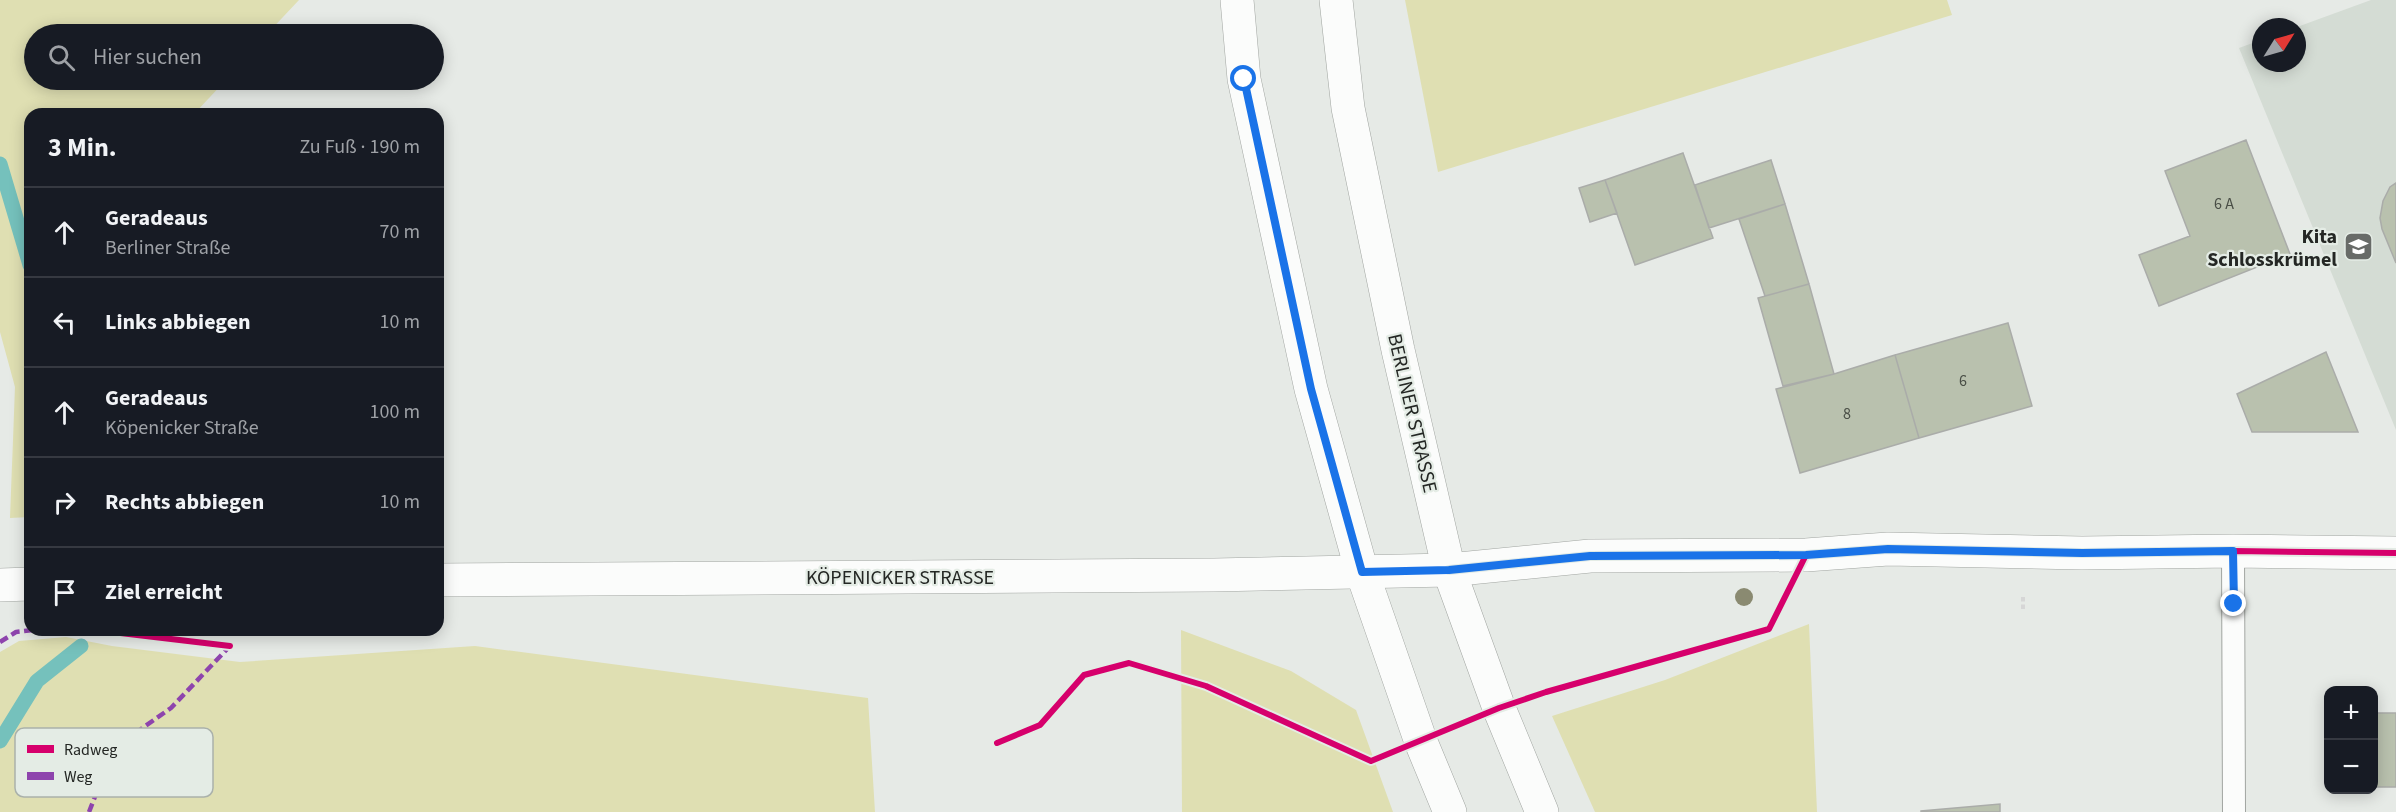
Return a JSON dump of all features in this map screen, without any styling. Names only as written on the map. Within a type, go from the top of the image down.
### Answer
[{"type":"main road","points":[[1237,0],[1244,79],[1308,378],[1362,572],[1421,742],[1450,812]]},
{"type":"main road","name":"BERLINER STRASSE","points":[[1336,0],[1348,108],[1398,350],[1449,570],[1499,708],[1542,812]]},
{"type":"main road","points":[[1449,570],[1590,556],[1806,555],[1888,549],[2082,553],[2233,551],[2396,553]]},
{"type":"main road","name":"KÖPENICKER STRASSE","points":[[444,580],[1203,575],[1449,570]]},
{"type":"main road","points":[[0,585],[24,584]]},
{"type":"lane","points":[[2233,551],[2234,812]]},
{"type":"path","points":[[2023,609],[2024,589]]},
{"type":"shaded area","name":"Kita Schlosskrümel","points":[[2371,0],[2396,0],[2396,430],[2239,48],[2252,43],[2252,72],[2306,72],[2306,24]]},
{"type":"green space","points":[[0,0],[299,0],[276,24],[24,24],[24,90],[217,90],[200,108],[24,108],[24,517],[10,518],[15,387],[0,332]]},
{"type":"green space","points":[[1405,0],[1947,0],[1952,15],[1438,172]]},
{"type":"green space","points":[[1809,624],[1817,812],[1595,812],[1552,716],[1665,680]]},
{"type":"green space","points":[[1181,630],[1291,671],[1356,710],[1393,812],[1182,812]]},
{"type":"green space","points":[[66,637],[112,646],[240,662],[475,646],[868,698],[875,812],[0,812],[0,652],[19,641]]},
{"type":"building","points":[[2246,140],[2290,254],[2159,306],[2139,255],[2190,236],[2165,171]]},
{"type":"building","points":[[1683,153],[1713,238],[1635,265],[1605,180]]},
{"type":"building","points":[[1771,160],[1785,204],[1709,228],[1695,185]]},
{"type":"building","points":[[1605,180],[1617,213],[1590,222],[1579,188]]},
{"type":"building","points":[[2396,183],[2396,263],[2382,229],[2380,218],[2383,201],[2390,187]]},
{"type":"building","points":[[1785,204],[1809,284],[1765,296],[1739,219]]},
{"type":"building","points":[[1809,284],[1834,374],[1783,386],[1758,298]]},
{"type":"building","points":[[2008,323],[2032,406],[1919,438],[1895,355]]},
{"type":"building","points":[[2326,352],[2358,432],[2252,432],[2237,394]]},
{"type":"building","points":[[1895,355],[1919,438],[1800,473],[1776,389]]},
{"type":"building","points":[[2378,713],[2396,713],[2396,787],[2378,787]]},
{"type":"building","points":[[2000,804],[2000,812],[1921,812],[1921,811]]},
{"type":"waterway","points":[[0,164],[24,245]]},
{"type":"waterway","points":[[0,741],[37,681],[81,646]]},
{"type":"marked path","points":[[0,642],[16,632],[24,631]]},
{"type":"marked path","points":[[142,728],[171,708],[230,646]]},
{"type":"marked path","points":[[89,812],[95,797]]},
{"type":"cycle path","points":[[1449,570],[1590,556],[1806,555],[1888,549],[2082,553],[2233,551],[2396,553]]},
{"type":"cycle path","points":[[997,743],[1040,725],[1084,675],[1129,663],[1206,686],[1371,761],[1499,708],[1546,692],[1769,629],[1806,555]]},
{"type":"cycle path","points":[[146,636],[230,646]]},
{"type":"place","name":"Kita Schlosskrümel","points":[[2358,247]]},
{"type":"route","points":[[1244,79],[1311,389],[1362,572],[1449,570],[1590,556],[1806,555],[1888,549],[2082,553],[2233,551],[2234,604]]}]
